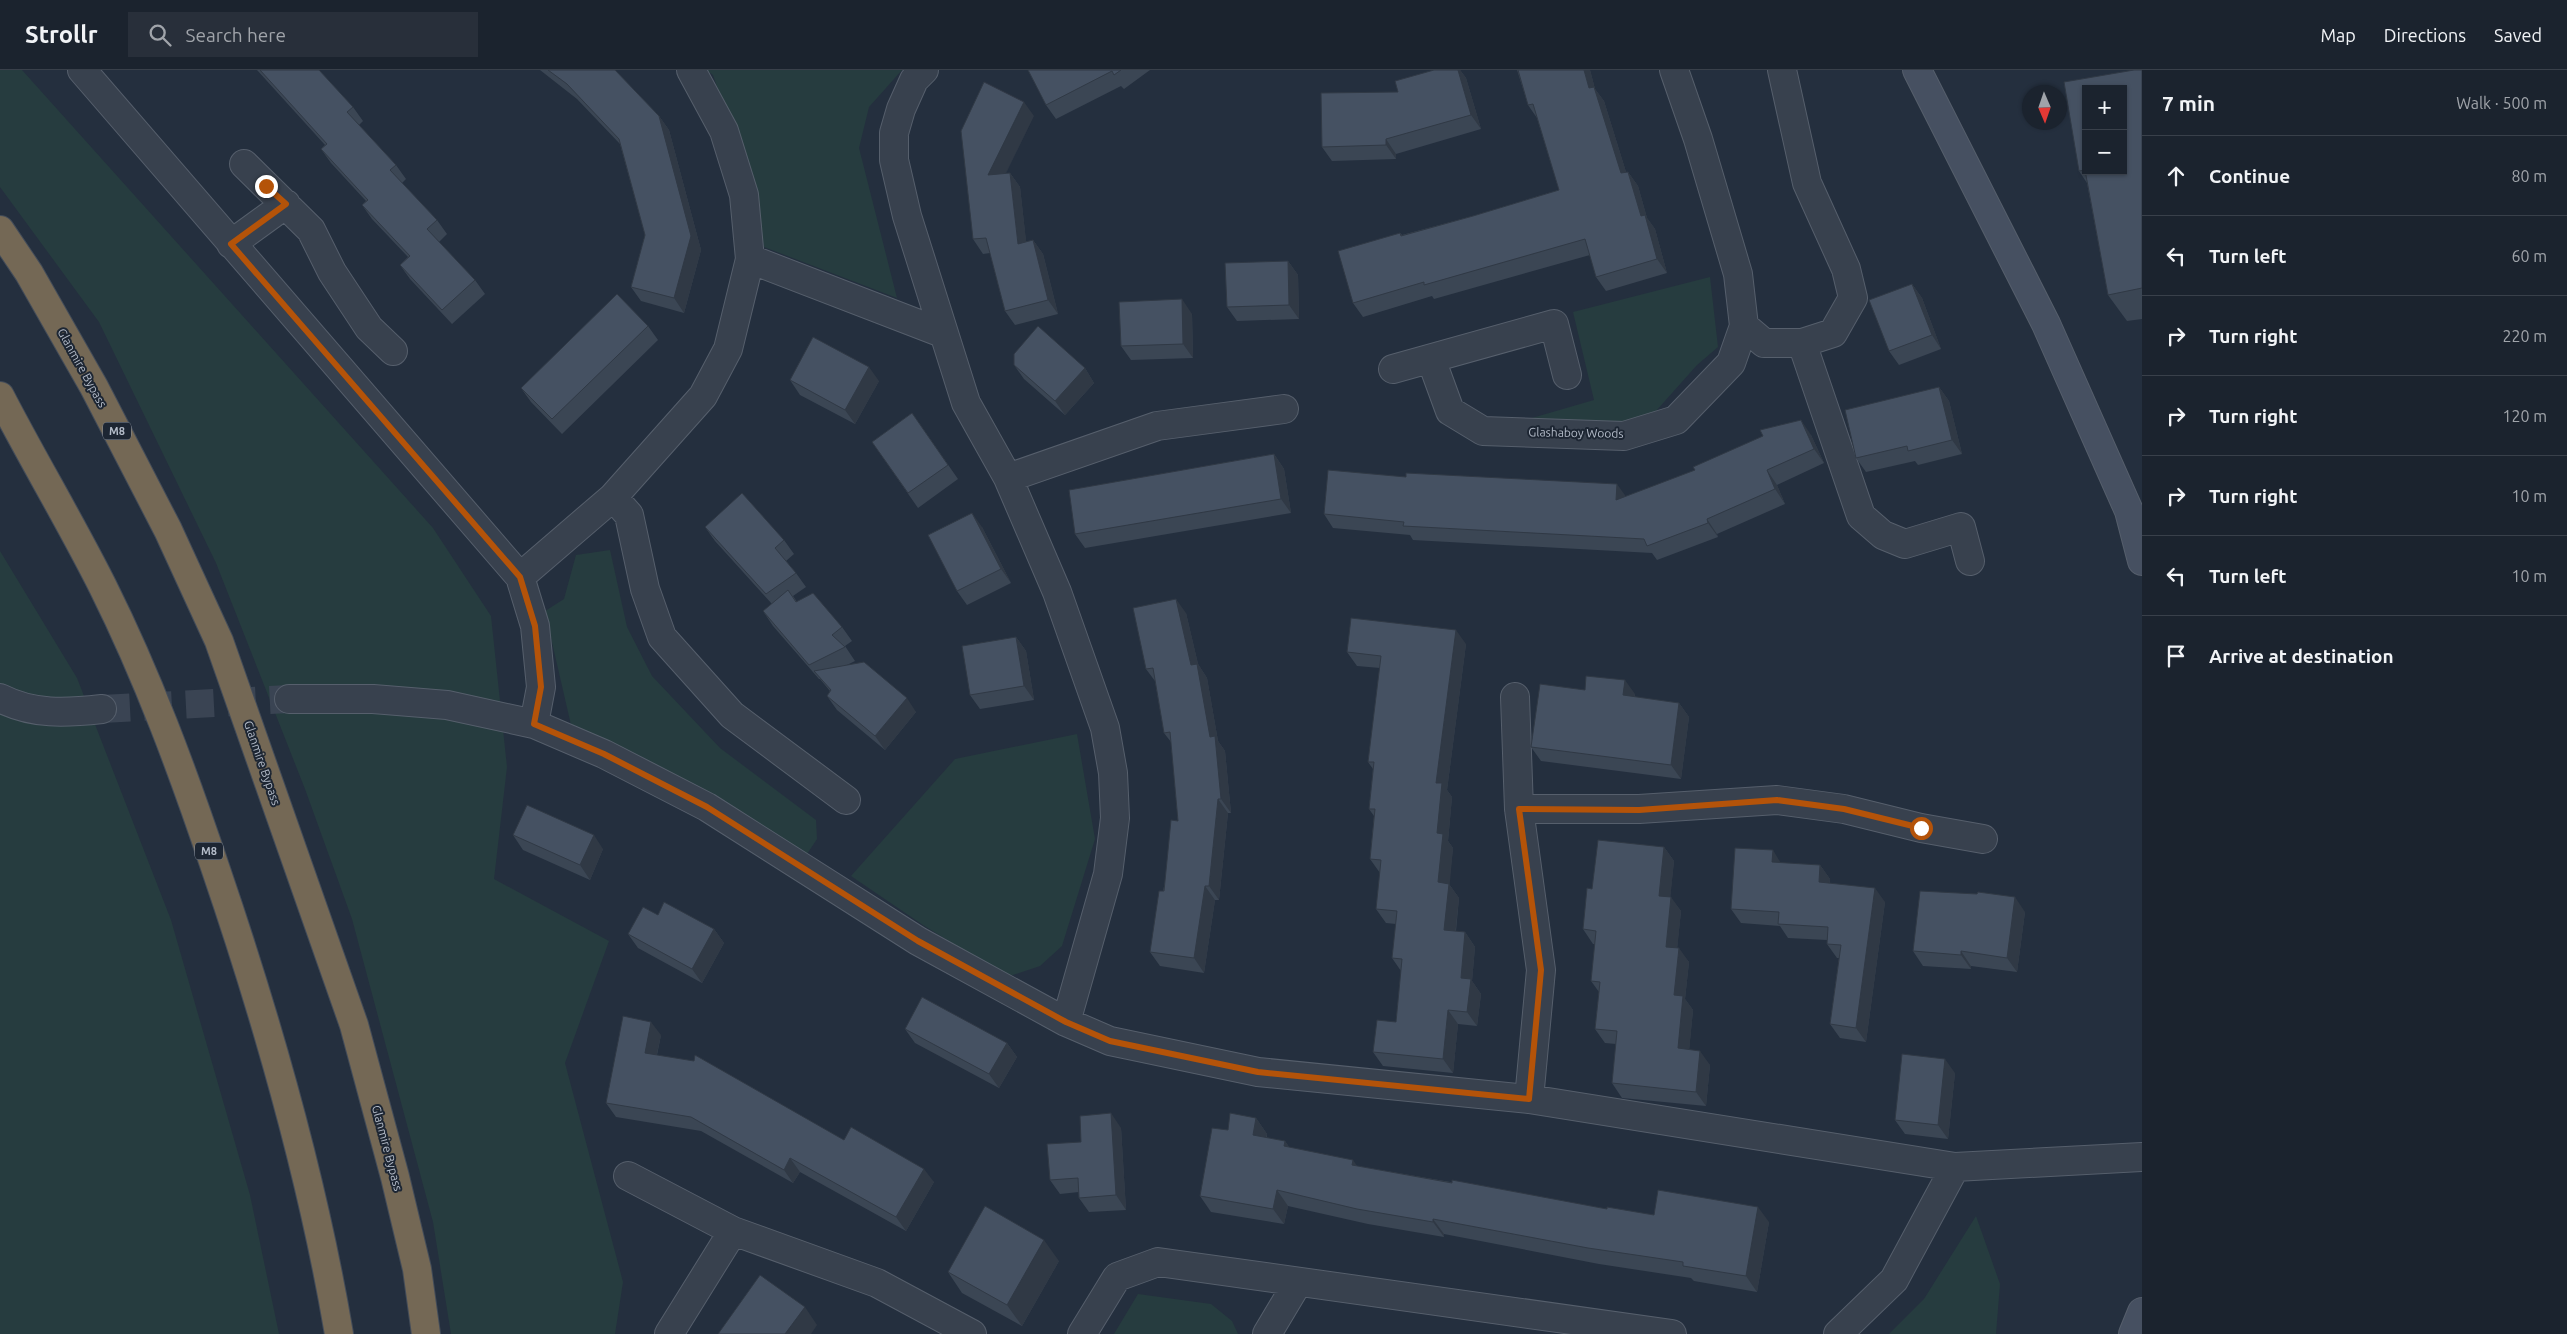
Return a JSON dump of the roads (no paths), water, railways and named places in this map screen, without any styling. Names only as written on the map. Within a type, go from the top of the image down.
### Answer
[{"type":"highway","name":"Glanmire Bypass","points":[[0,230],[29,273],[94,387],[168,530],[219,640],[354,1025],[395,1176],[417,1270],[426,1334]]},
{"type":"highway","name":"M8","points":[[0,396],[103,588],[148,688],[190,794],[232,918],[279,1069],[307,1182],[339,1334]]},
{"type":"main road","points":[[1917,70],[2046,324],[2129,511],[2142,561]]},
{"type":"main road","points":[[2133,1334],[2142,1312]]},
{"type":"street","points":[[82,70],[520,577],[535,626],[541,687],[534,724]]},
{"type":"street","points":[[520,577],[614,497],[703,396],[728,349],[750,259],[742,186],[724,131],[690,70]]},
{"type":"street","points":[[924,70],[914,80],[901,108],[894,133],[894,160],[907,216],[942,333],[966,402],[1008,478],[1057,592],[1105,728],[1112,772],[1115,818],[1108,874],[1066,1022]]},
{"type":"street","name":"Glashaboy Woods","points":[[1431,359],[1450,411],[1483,431],[1624,436],[1676,420],[1731,363],[1744,326],[1738,274],[1698,139],[1674,70]]},
{"type":"street","points":[[1744,326],[1764,343],[1802,343],[1833,333],[1853,298],[1846,269],[1807,182],[1782,70]]},
{"type":"street","points":[[244,164],[311,230],[332,272],[369,328],[393,351]]},
{"type":"street","points":[[231,244],[286,204]]},
{"type":"street","points":[[750,259],[942,333]]},
{"type":"street","points":[[1393,369],[1554,324],[1567,375]]},
{"type":"street","points":[[1802,343],[1861,516],[1883,535],[1905,544],[1961,527],[1970,561]]},
{"type":"street","points":[[1008,478],[1157,426],[1284,409]]},
{"type":"street","points":[[614,497],[629,515],[645,589],[662,637],[732,715],[846,800]]},
{"type":"street","points":[[1515,697],[1519,809],[1541,970],[1529,1099]]},
{"type":"street","points":[[0,698],[28,709],[61,713],[102,709]]},
{"type":"street","points":[[288,699],[373,699],[447,705],[534,724],[604,754],[707,807],[918,941],[1066,1022],[1110,1041],[1258,1072],[1529,1099],[1955,1167],[2142,1157]]},
{"type":"street","points":[[1519,809],[1639,810],[1777,800],[1844,809],[1921,828],[1983,838]]},
{"type":"street","points":[[1838,1334],[1894,1280],[1955,1167]]},
{"type":"street","points":[[628,1176],[733,1231],[877,1284],[972,1334]]},
{"type":"street","points":[[669,1334],[733,1231]]},
{"type":"street","points":[[1082,1334],[1117,1277],[1158,1262],[1672,1334]]},
{"type":"street","points":[[1267,1334],[1298,1282]]},
{"type":"tunnel","points":[[102,709],[289,699]]}]
